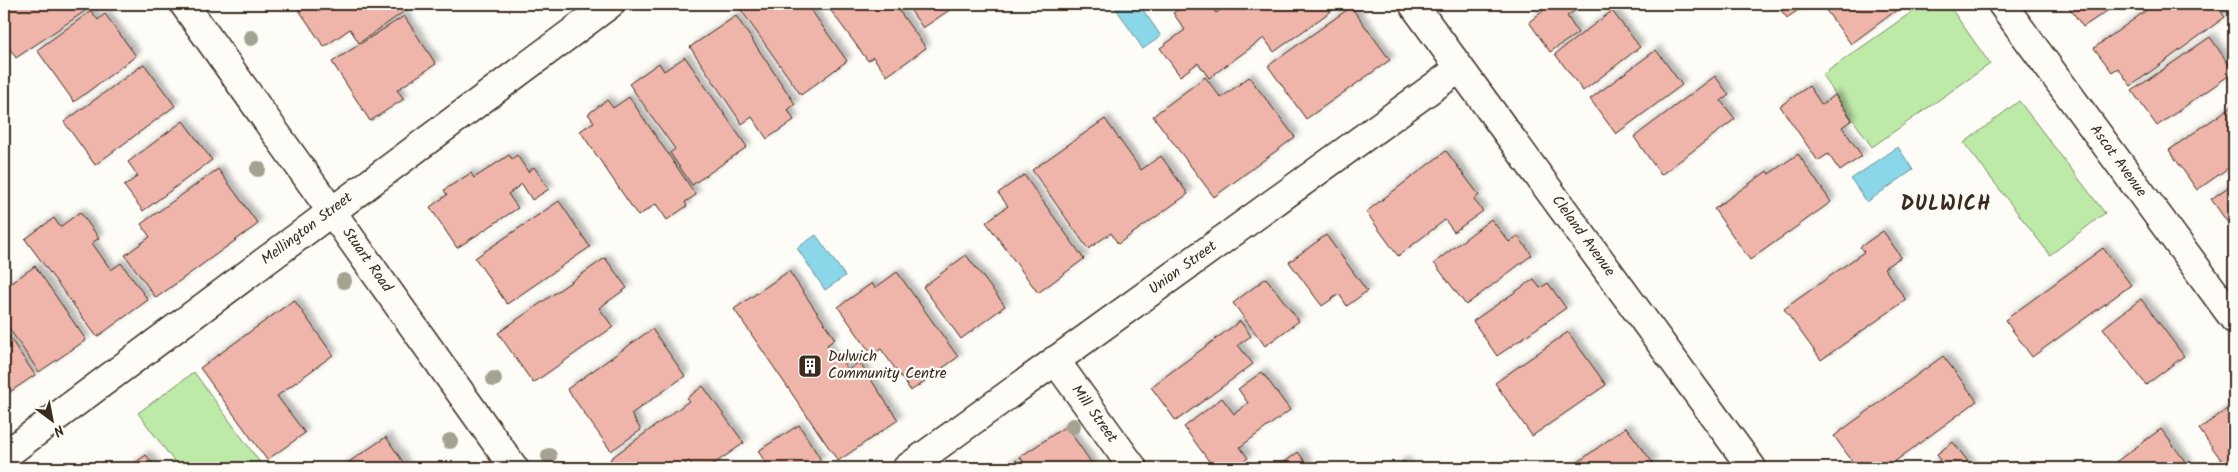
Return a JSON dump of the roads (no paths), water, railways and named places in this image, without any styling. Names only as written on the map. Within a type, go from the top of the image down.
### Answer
[{"type":"street","name":"Stuart Road","points":[[184,4],[514,468]]},
{"type":"street","name":"Mellington Street","points":[[4,456],[610,4]]},
{"type":"street","name":"Cleland Avenue","points":[[1413,4],[1752,468]]},
{"type":"street","name":"Ascot Avenue","points":[[2002,4],[2234,319]]},
{"type":"street","name":"Union Street","points":[[907,468],[1460,68]]},
{"type":"street","name":"Mill Street","points":[[1055,360],[1133,468]]},
{"type":"water","points":[[1113,4],[1139,4],[1161,36],[1143,49]]},
{"type":"water","points":[[1898,147],[1913,170],[1867,202],[1851,179]]},
{"type":"water","points":[[816,235],[845,276],[825,290],[797,248]]},
{"type":"place","name":"Dulwich Community Centre","points":[[810,366]]},
{"type":"district","name":"DULWICH","points":[[1946,205]]}]
